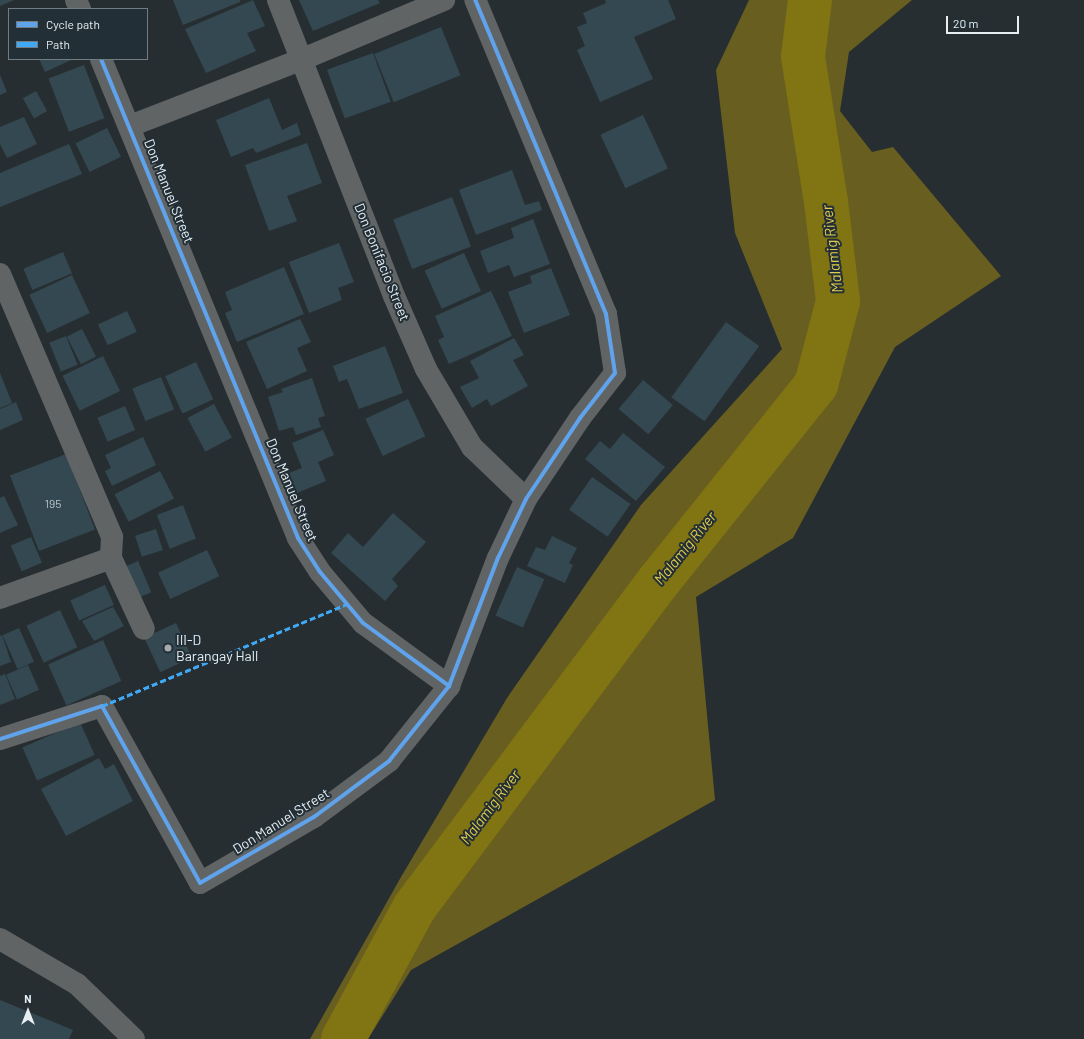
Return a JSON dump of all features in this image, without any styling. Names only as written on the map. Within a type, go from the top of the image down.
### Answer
[{"type":"street","name":"Don Bonifacio Street","points":[[278,0],[303,59],[394,296],[426,369],[472,447],[526,499]]},
{"type":"street","points":[[130,126],[303,59],[444,0]]},
{"type":"street","points":[[449,686],[498,558],[526,499],[580,418],[615,373],[606,314],[475,0]]},
{"type":"street","name":"Don Manuel Street","points":[[0,739],[102,706],[200,883],[314,817],[389,761],[449,686],[363,623],[320,572],[298,538],[130,126],[101,60]]},
{"type":"street","points":[[0,274],[112,537],[111,558],[144,629]]},
{"type":"street","points":[[0,598],[111,558]]},
{"type":"street","points":[[0,939],[77,984],[134,1039]]},
{"type":"shaded area","points":[[749,0],[912,0],[849,52],[840,111],[872,152],[893,147],[1001,276],[895,347],[793,538],[696,597],[715,800],[411,970],[368,1039],[310,1039],[401,877],[507,698],[641,505],[782,349],[735,233],[716,70]]},
{"type":"building","points":[[0,0],[14,0],[0,6]]},
{"type":"building","points":[[173,0],[240,0],[240,2],[183,25]]},
{"type":"building","points":[[253,0],[265,26],[247,33],[256,51],[206,73],[185,29]]},
{"type":"building","points":[[299,0],[378,0],[380,3],[313,31]]},
{"type":"building","points":[[605,0],[668,0],[676,19],[634,37],[653,79],[600,102],[577,50],[585,46],[577,27],[587,23],[583,13],[606,3]]},
{"type":"building","points":[[441,27],[460,75],[394,102],[374,54]]},
{"type":"building","points":[[373,53],[391,102],[345,119],[327,70]]},
{"type":"building","points":[[39,60],[71,60],[45,72]]},
{"type":"building","points":[[84,65],[104,118],[69,132],[49,79]]},
{"type":"building","points":[[0,75],[7,92],[0,95]]},
{"type":"building","points":[[36,91],[47,111],[34,118],[23,98]]},
{"type":"building","points":[[269,98],[282,130],[297,123],[301,135],[256,153],[253,148],[231,157],[216,120]]},
{"type":"building","points":[[643,115],[668,168],[625,188],[600,135]]},
{"type":"building","points":[[24,117],[37,144],[7,158],[0,144],[0,127]]},
{"type":"building","points":[[107,128],[121,157],[90,172],[76,143]]},
{"type":"building","points":[[307,143],[322,183],[287,196],[297,221],[269,231],[245,165]]},
{"type":"building","points":[[69,144],[82,174],[0,207],[0,173]]},
{"type":"building","points":[[512,170],[525,205],[539,201],[542,210],[476,235],[459,190]]},
{"type":"building","points":[[452,197],[471,246],[412,269],[393,220]]},
{"type":"building","points":[[533,219],[550,264],[514,277],[509,265],[488,273],[480,251],[514,238],[511,228]]},
{"type":"building","points":[[339,243],[354,282],[338,288],[342,300],[309,313],[289,262]]},
{"type":"building","points":[[63,252],[72,273],[32,290],[23,269]]},
{"type":"building","points":[[464,253],[481,291],[442,309],[425,270]]},
{"type":"building","points":[[284,267],[304,314],[237,342],[225,313],[232,310],[225,292]]},
{"type":"building","points":[[551,268],[570,315],[524,333],[508,292],[532,283],[530,276]]},
{"type":"building","points":[[72,275],[90,313],[47,333],[29,295]]},
{"type":"building","points":[[491,291],[512,336],[449,364],[438,340],[444,337],[435,316]]},
{"type":"building","points":[[127,311],[137,332],[108,345],[98,325]]},
{"type":"building","points":[[300,319],[311,342],[297,348],[307,371],[267,389],[246,342]]},
{"type":"building","points":[[726,322],[759,346],[705,421],[671,397]]},
{"type":"building","points":[[82,329],[96,357],[81,364],[67,337]]},
{"type":"building","points":[[66,336],[78,365],[61,371],[49,343]]},
{"type":"building","points":[[514,338],[524,355],[513,360],[528,386],[491,406],[487,399],[472,408],[460,387],[479,378],[470,361]]},
{"type":"building","points":[[385,346],[403,393],[359,409],[347,379],[339,382],[333,366]]},
{"type":"building","points":[[103,356],[120,391],[80,411],[63,376]]},
{"type":"building","points":[[196,362],[213,399],[183,414],[165,376]]},
{"type":"building","points":[[0,373],[12,403],[0,408]]},
{"type":"building","points":[[161,377],[174,409],[145,421],[132,389]]},
{"type":"building","points":[[312,378],[325,416],[318,418],[321,427],[296,435],[293,427],[279,431],[268,397],[283,392],[281,389]]},
{"type":"building","points":[[643,380],[673,405],[648,434],[619,409]]},
{"type":"building","points":[[408,399],[425,436],[383,456],[365,419]]},
{"type":"building","points":[[16,402],[23,420],[0,430],[0,409]]},
{"type":"building","points":[[214,404],[232,438],[205,452],[188,418]]},
{"type":"building","points":[[125,406],[135,430],[108,442],[97,418]]},
{"type":"building","points":[[323,430],[334,455],[318,462],[326,481],[297,493],[289,473],[302,468],[292,443]]},
{"type":"building","points":[[623,433],[665,467],[636,501],[585,459],[600,441],[610,449]]},
{"type":"building","points":[[143,437],[156,465],[112,486],[105,471],[111,468],[105,455]]},
{"type":"building","points":[[66,454],[95,530],[39,551],[10,476]]},
{"type":"building","points":[[160,471],[174,499],[129,522],[115,494]]},
{"type":"building","points":[[592,477],[631,504],[608,537],[569,510]]},
{"type":"building","points":[[4,496],[18,525],[0,533],[0,498]]},
{"type":"building","points":[[183,505],[196,539],[170,549],[157,515]]},
{"type":"building","points":[[393,513],[426,542],[392,579],[398,586],[385,601],[331,553],[348,533],[363,547]]},
{"type":"building","points":[[156,529],[163,550],[142,557],[135,536]]},
{"type":"building","points":[[552,536],[577,548],[569,563],[573,565],[565,583],[527,566],[536,547],[545,550]]},
{"type":"building","points":[[31,537],[42,563],[22,571],[11,546]]},
{"type":"building","points":[[207,550],[219,576],[170,599],[158,573]]},
{"type":"building","points":[[138,561],[151,592],[138,598],[125,566]]},
{"type":"building","points":[[517,567],[544,579],[523,628],[495,615]]},
{"type":"building","points":[[105,585],[114,605],[79,621],[70,600]]},
{"type":"building","points":[[113,607],[124,626],[94,641],[82,621]]},
{"type":"building","points":[[60,610],[77,647],[44,663],[26,626]]},
{"type":"building","name":"III-D Barangay Hall","points":[[176,623],[192,657],[160,672],[144,638]]},
{"type":"building","points":[[19,628],[34,662],[18,669],[3,635]]},
{"type":"building","points":[[2,635],[11,662],[0,666],[0,636]]},
{"type":"building","points":[[103,640],[121,681],[66,706],[48,664]]},
{"type":"building","points":[[28,665],[39,690],[17,699],[6,675]]},
{"type":"building","points":[[5,674],[15,699],[0,705],[0,676]]},
{"type":"building","points":[[80,722],[95,755],[37,781],[22,748]]},
{"type":"building","points":[[99,758],[105,769],[114,764],[133,801],[66,836],[41,789]]},
{"type":"building","points":[[0,1000],[73,1030],[69,1039],[0,1039]]},
{"type":"waterway","name":"Malamig River","points":[[343,1039],[414,908],[658,582],[816,385],[838,301],[826,202],[803,56],[810,0]]},
{"type":"marked path","points":[[102,706],[347,604]]},
{"type":"cycle path","points":[[0,739],[102,706],[200,883],[314,817],[389,761],[449,686],[498,558],[526,499],[580,418],[615,373],[606,314],[475,0]]},
{"type":"cycle path","points":[[101,60],[298,538],[320,572],[363,623],[449,686]]},
{"type":"place","name":"III-D Barangay Hall","points":[[168,648]]}]
